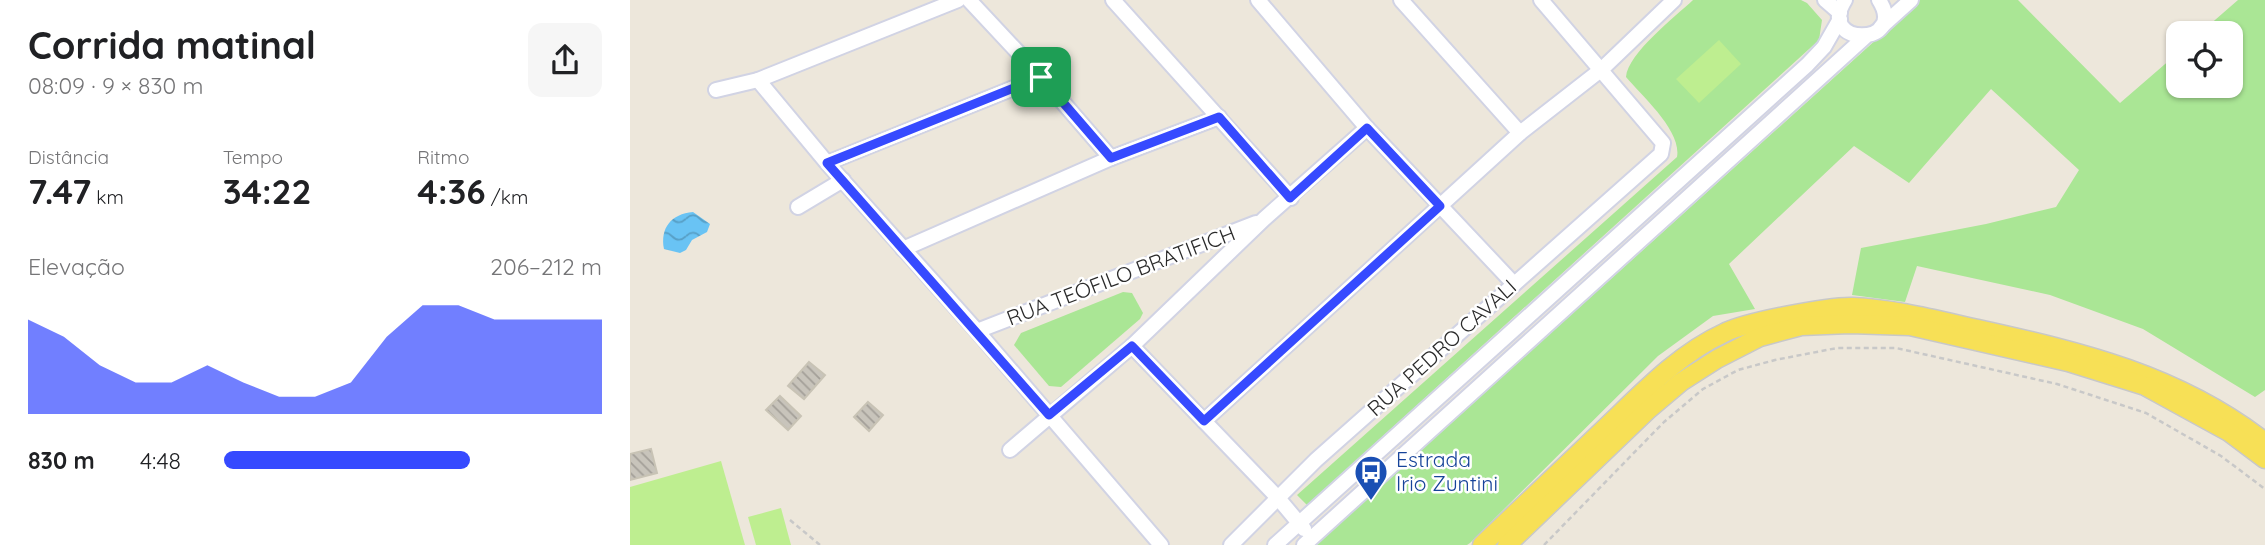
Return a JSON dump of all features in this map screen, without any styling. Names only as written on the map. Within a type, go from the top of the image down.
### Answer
[{"type":"main road","points":[[1482,545],[1636,398],[1701,345],[1726,331],[1801,314],[1851,307],[1906,313],[2104,359],[2151,376],[2192,396],[2246,427],[2265,442]]},
{"type":"main road","points":[[1507,545],[1649,409],[1681,382],[1717,359],[1760,337],[1801,326],[1850,324],[1910,327],[2067,362],[2145,386],[2229,432],[2265,459]]},
{"type":"street","points":[[716,90],[758,80],[958,0]]},
{"type":"street","points":[[969,0],[1111,158]]},
{"type":"street","points":[[1113,0],[1290,198]]},
{"type":"street","points":[[1258,0],[1367,128],[1514,284]]},
{"type":"street","points":[[1401,0],[1520,133]]},
{"type":"street","points":[[1541,0],[1602,69]]},
{"type":"street","points":[[1204,421],[1520,133],[1602,69],[1674,0]]},
{"type":"street","points":[[1825,0],[1841,11],[1847,31],[1858,37],[1865,37]]},
{"type":"street","points":[[1879,0],[1884,12],[1881,27]]},
{"type":"street","points":[[1132,346],[1278,498],[1299,523],[1308,541],[1865,37],[1877,32],[1911,0]]},
{"type":"street","points":[[1275,545],[1807,65],[1824,47],[1841,11]]},
{"type":"street","name":"RUA PEDRO CAVALI","points":[[1231,545],[1315,460],[1658,158],[1663,143],[1602,69]]},
{"type":"street","points":[[827,163],[1041,77]]},
{"type":"street","points":[[758,80],[827,163],[977,331],[1161,545]]},
{"type":"street","points":[[903,249],[1111,158],[1219,117]]},
{"type":"street","points":[[1010,450],[1132,346],[1264,219],[1367,128]]},
{"type":"street","points":[[798,207],[843,180]]},
{"type":"street","name":"RUA TEÓFILO BRATIFICH","points":[[977,331],[1264,219]]},
{"type":"path","points":[[1544,545],[1664,422],[1703,389],[1738,370],[1838,348],[1896,348],[2057,384],[2108,400],[2146,413],[2221,456],[2265,489]]},
{"type":"path","points":[[790,520],[820,545]]},
{"type":"green space","points":[[1693,0],[1801,0],[1822,20],[1819,40],[1307,505],[1297,495],[1677,157],[1677,147],[1667,125],[1626,77],[1629,67],[1643,47]]},
{"type":"green space","points":[[1920,0],[2018,0],[2120,103],[2166,63],[2166,98],[2243,98],[2243,21],[2214,21],[2238,0],[2265,0],[2265,390],[2255,397],[2143,329],[2050,295],[1917,266],[1905,302],[1852,295],[1861,248],[1986,224],[2056,207],[2079,170],[1991,89],[1909,183],[1854,146],[1729,264],[1755,309],[1713,316],[1658,356],[1470,543],[1316,545]]},
{"type":"green space","points":[[1719,40],[1741,64],[1699,103],[1676,79]]},
{"type":"green space","points":[[1123,292],[1132,293],[1143,313],[1140,319],[1061,387],[1049,386],[1014,345],[1021,333]]},
{"type":"green space","points":[[721,461],[745,545],[630,545],[630,487]]},
{"type":"green space","points":[[781,508],[791,545],[756,545],[748,517]]},
{"type":"water","points":[[693,212],[710,224],[707,232],[692,240],[686,250],[680,253],[664,249],[664,235],[669,223],[685,213]]},
{"type":"building","points":[[809,362],[825,375],[804,399],[788,386]]},
{"type":"building","points":[[780,396],[801,416],[788,430],[766,410]]},
{"type":"building","points":[[868,402],[883,415],[869,431],[854,417]]},
{"type":"building","points":[[651,449],[657,473],[630,480],[630,454]]},
{"type":"place","name":"Estrada Irio Zuntini","points":[[1371,502]]},
{"type":"route","points":[[1041,77],[1111,158],[1219,117],[1290,198],[1367,128],[1440,206],[1204,421],[1132,346],[1049,415],[827,163],[1041,77]]}]
